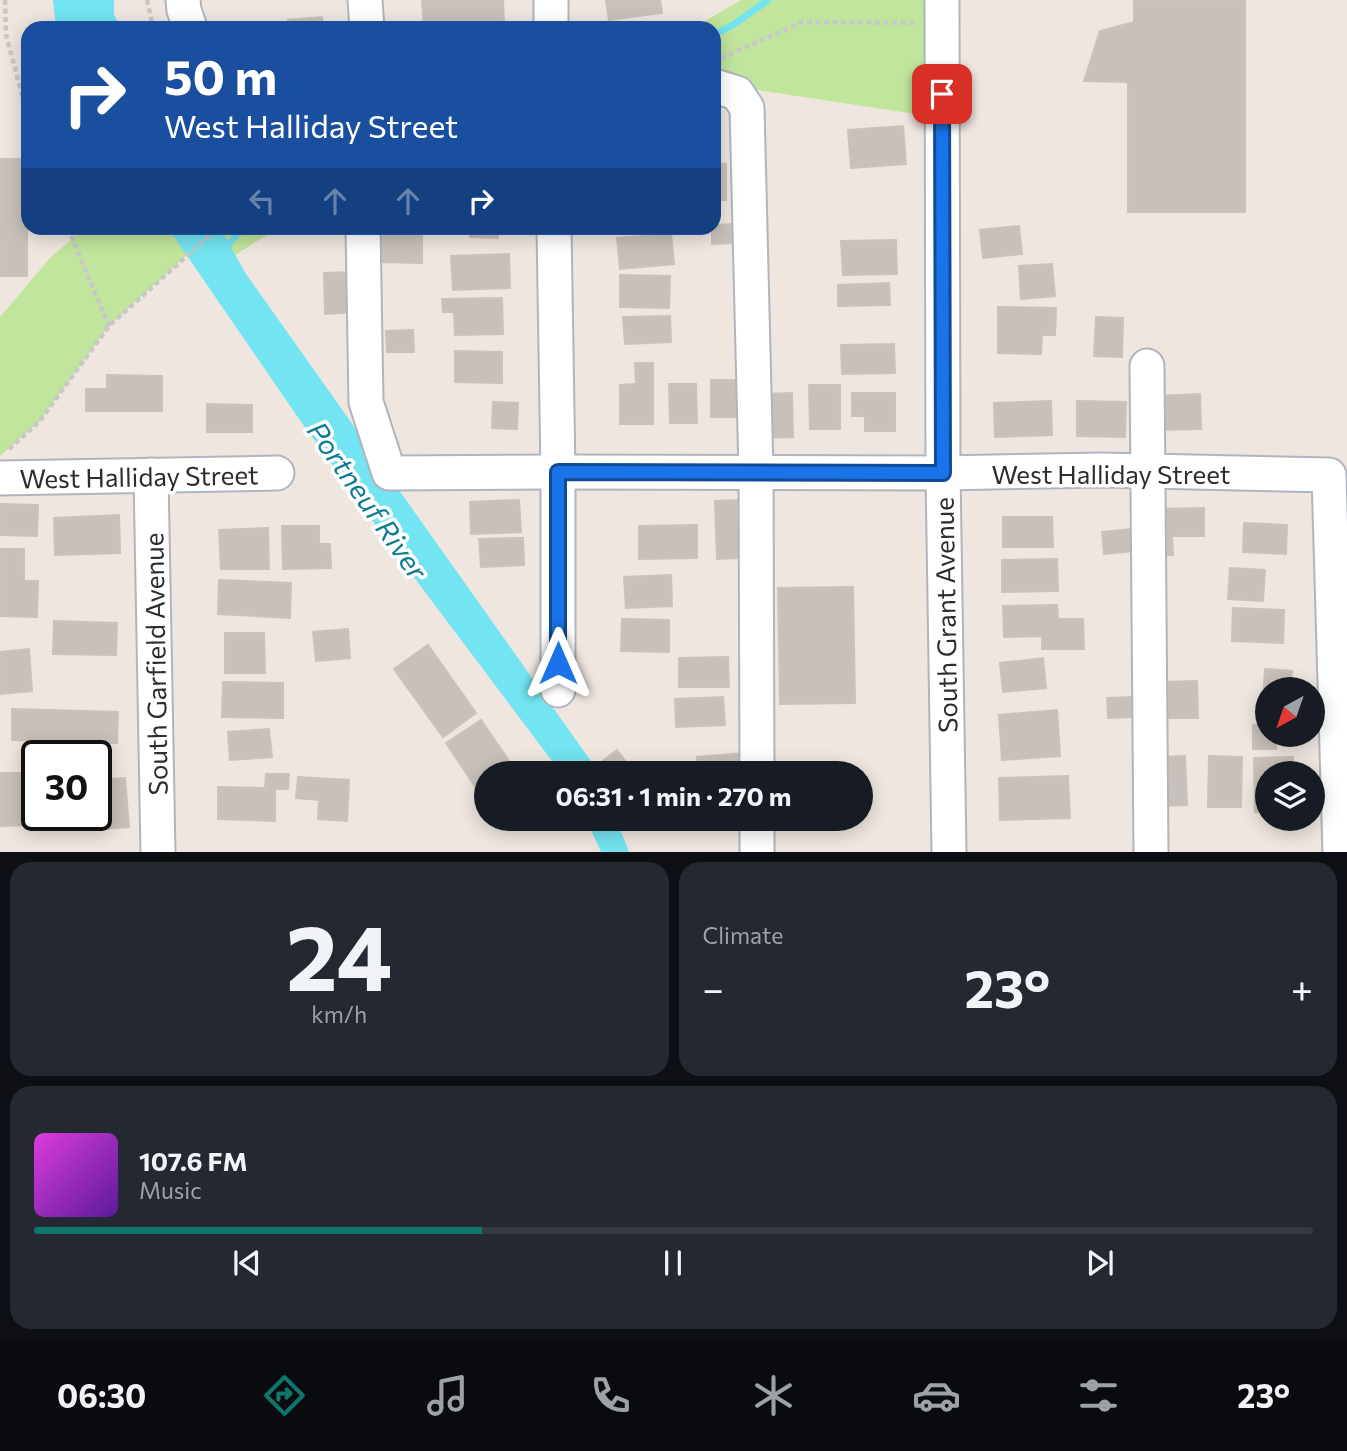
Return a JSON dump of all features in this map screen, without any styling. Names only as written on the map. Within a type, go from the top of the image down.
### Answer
[{"type":"street","points":[[183,0],[188,21]]},
{"type":"street","points":[[365,0],[366,21]]},
{"type":"street","points":[[551,0],[551,21]]},
{"type":"street","name":"South Grant Avenue","points":[[942,11],[943,473],[949,852]]},
{"type":"street","points":[[721,88],[737,93],[747,108],[756,472],[757,761]]},
{"type":"street","name":"West Halliday Street","points":[[363,235],[366,402],[389,473],[943,473],[1102,470],[1329,475],[1340,852]]},
{"type":"street","points":[[554,235],[558,690]]},
{"type":"street","points":[[1147,366],[1151,852]]},
{"type":"street","name":"West Halliday Street","points":[[3,464],[151,475],[277,473]]},
{"type":"street","name":"South Garfield Avenue","points":[[151,475],[158,852]]},
{"type":"street","points":[[757,831],[757,852]]},
{"type":"path","points":[[5,0],[6,35],[21,91]]},
{"type":"path","points":[[147,0],[152,21]]},
{"type":"path","points":[[721,58],[803,22],[942,11]]},
{"type":"path","points":[[71,235],[109,326]]},
{"type":"path","points":[[3,464],[39,422],[109,326],[210,235]]},
{"type":"green space","points":[[741,0],[942,0],[942,118],[731,86],[721,89],[721,21],[705,21]]},
{"type":"green space","points":[[77,235],[173,235],[187,255],[109,326],[39,422],[0,456],[0,317],[51,257]]},
{"type":"green space","points":[[223,235],[267,235],[235,255]]},
{"type":"water","points":[[78,0],[114,0],[117,21],[80,21]]},
{"type":"water","points":[[173,235],[224,235],[246,274],[591,761],[552,761],[297,416]]},
{"type":"water","points":[[591,831],[621,831],[629,852],[601,852]]},
{"type":"building","points":[[422,0],[503,0],[504,21],[424,21]]},
{"type":"building","points":[[606,0],[660,0],[662,13],[609,20]]},
{"type":"building","points":[[1134,0],[1245,0],[1245,212],[1128,212],[1128,82],[1084,81],[1100,31],[1134,22]]},
{"type":"building","points":[[322,17],[322,21],[288,21]]},
{"type":"building","points":[[903,126],[906,164],[851,168],[848,130]]},
{"type":"building","points":[[0,159],[21,159],[21,235],[27,235],[27,276],[0,276]]},
{"type":"building","points":[[721,164],[726,164],[726,200],[721,200]]},
{"type":"building","points":[[737,224],[738,243],[712,244],[712,235],[721,235],[721,225]]},
{"type":"building","points":[[1019,226],[1022,254],[983,258],[980,230]]},
{"type":"building","points":[[380,235],[422,235],[422,263],[379,262]]},
{"type":"building","points":[[470,235],[498,235],[498,238]]},
{"type":"building","points":[[671,235],[674,264],[620,269],[617,238]]},
{"type":"building","points":[[896,240],[897,274],[843,275],[841,241]]},
{"type":"building","points":[[509,254],[510,288],[453,290],[451,256]]},
{"type":"building","points":[[1052,264],[1055,296],[1021,299],[1019,266]]},
{"type":"building","points":[[355,272],[357,312],[325,314],[324,273]]},
{"type":"building","points":[[620,275],[670,276],[669,308],[620,307]]},
{"type":"building","points":[[889,283],[890,305],[838,306],[838,285]]},
{"type":"building","points":[[502,298],[503,334],[455,335],[454,312],[443,312],[442,299]]},
{"type":"building","points":[[998,307],[1056,308],[1055,335],[1042,335],[1041,354],[998,353]]},
{"type":"building","points":[[670,316],[671,342],[625,344],[623,317]]},
{"type":"building","points":[[1096,317],[1123,318],[1122,357],[1094,356]]},
{"type":"building","points":[[413,330],[414,352],[387,352],[386,331]]},
{"type":"building","points":[[894,344],[895,373],[842,374],[841,345]]},
{"type":"building","points":[[455,351],[502,352],[502,383],[455,382]]},
{"type":"building","points":[[635,363],[653,363],[653,424],[620,424],[620,385],[636,384]]},
{"type":"building","points":[[107,375],[162,376],[162,411],[86,411],[86,389],[107,389]]},
{"type":"building","points":[[711,380],[738,380],[738,417],[711,417]]},
{"type":"building","points":[[669,384],[696,384],[697,423],[670,423]]},
{"type":"building","points":[[809,385],[840,385],[840,429],[810,429]]},
{"type":"building","points":[[792,393],[793,437],[766,438],[765,394]]},
{"type":"building","points":[[852,393],[895,393],[895,431],[865,431],[865,416],[852,416]]},
{"type":"building","points":[[1200,394],[1201,429],[1156,430],[1155,396]]},
{"type":"building","points":[[1051,401],[1052,435],[995,437],[994,403]]},
{"type":"building","points":[[1077,401],[1126,402],[1125,437],[1077,436]]},
{"type":"building","points":[[493,402],[518,403],[517,429],[492,428]]},
{"type":"building","points":[[207,404],[252,405],[252,432],[207,432]]},
{"type":"building","points":[[519,500],[521,532],[471,534],[470,502]]},
{"type":"building","points":[[738,500],[740,558],[717,559],[715,501]]},
{"type":"building","points":[[0,504],[38,505],[37,536],[0,535]]},
{"type":"building","points":[[1204,508],[1204,536],[1172,536],[1173,555],[1154,556],[1153,509]]},
{"type":"building","points":[[119,515],[120,553],[55,555],[54,518]]},
{"type":"building","points":[[1003,517],[1052,517],[1053,547],[1003,547]]},
{"type":"building","points":[[1244,523],[1287,525],[1286,554],[1243,552]]},
{"type":"building","points":[[697,525],[697,558],[639,559],[639,526]]},
{"type":"building","points":[[282,526],[319,526],[319,544],[330,544],[331,568],[283,569]]},
{"type":"building","points":[[268,528],[269,569],[221,569],[219,530]]},
{"type":"building","points":[[1132,529],[1134,551],[1104,554],[1102,532]]},
{"type":"building","points":[[523,538],[524,565],[481,567],[479,539]]},
{"type":"building","points":[[0,549],[24,549],[24,581],[38,581],[37,617],[0,616]]},
{"type":"building","points":[[1057,559],[1058,591],[1002,592],[1002,560]]},
{"type":"building","points":[[1230,568],[1265,570],[1263,601],[1228,599]]},
{"type":"building","points":[[671,575],[672,606],[626,608],[624,577]]},
{"type":"building","points":[[219,580],[291,583],[290,618],[218,614]]},
{"type":"building","points":[[853,587],[855,703],[780,704],[778,588]]},
{"type":"building","points":[[1057,605],[1058,619],[1083,619],[1084,649],[1042,649],[1042,636],[1004,637],[1003,606]]},
{"type":"building","points":[[1233,608],[1284,610],[1283,643],[1232,641]]},
{"type":"building","points":[[622,619],[669,620],[669,652],[621,651]]},
{"type":"building","points":[[54,621],[117,623],[116,655],[53,654]]},
{"type":"building","points":[[348,629],[350,658],[316,661],[313,632]]},
{"type":"building","points":[[225,633],[264,633],[265,673],[225,673]]},
{"type":"building","points":[[428,645],[476,713],[443,737],[394,669]]},
{"type":"building","points":[[29,649],[32,691],[0,694],[0,652]]},
{"type":"building","points":[[728,657],[729,687],[679,687],[679,658]]},
{"type":"building","points":[[1043,658],[1046,688],[1003,692],[1000,663]]},
{"type":"building","points":[[1265,669],[1292,671],[1291,677],[1264,677]]},
{"type":"building","points":[[1197,681],[1198,718],[1166,718],[1165,682]]},
{"type":"building","points":[[223,682],[283,683],[283,718],[222,717]]},
{"type":"building","points":[[723,697],[725,725],[676,727],[675,699]]},
{"type":"building","points":[[1133,697],[1133,717],[1108,718],[1107,698]]},
{"type":"building","points":[[12,709],[118,712],[117,743],[112,743],[112,740],[12,740]]},
{"type":"building","points":[[1057,710],[1060,756],[1002,760],[999,715]]},
{"type":"building","points":[[481,720],[509,761],[474,761],[474,785],[446,743]]},
{"type":"building","points":[[1255,725],[1255,747],[1276,749],[1253,749]]},
{"type":"building","points":[[269,729],[272,757],[230,760],[228,732]]},
{"type":"building","points":[[617,750],[625,761],[603,761]]},
{"type":"building","points":[[744,753],[745,761],[697,761],[697,757]]},
{"type":"building","points":[[1185,756],[1187,805],[1156,806],[1154,757]]},
{"type":"building","points":[[1209,756],[1242,757],[1241,807],[1208,807]]},
{"type":"building","points":[[1293,757],[1293,761],[1255,761],[1255,812],[1254,758]]},
{"type":"building","points":[[0,773],[21,773],[21,825],[0,826]]},
{"type":"building","points":[[266,774],[289,774],[288,789],[275,789],[275,821],[218,819],[218,787],[265,788]]},
{"type":"building","points":[[1068,776],[1070,818],[1000,820],[999,778]]},
{"type":"building","points":[[298,777],[349,780],[347,821],[318,819],[319,800],[296,798]]},
{"type":"building","points":[[125,778],[129,827],[112,828],[112,779]]},
{"type":"waterway","name":"Portneuf River","points":[[74,0],[78,21]]},
{"type":"waterway","points":[[721,31],[768,0]]},
{"type":"waterway","points":[[223,250],[237,235]]},
{"type":"route","points":[[558,663],[558,472],[943,473],[942,94]]}]
